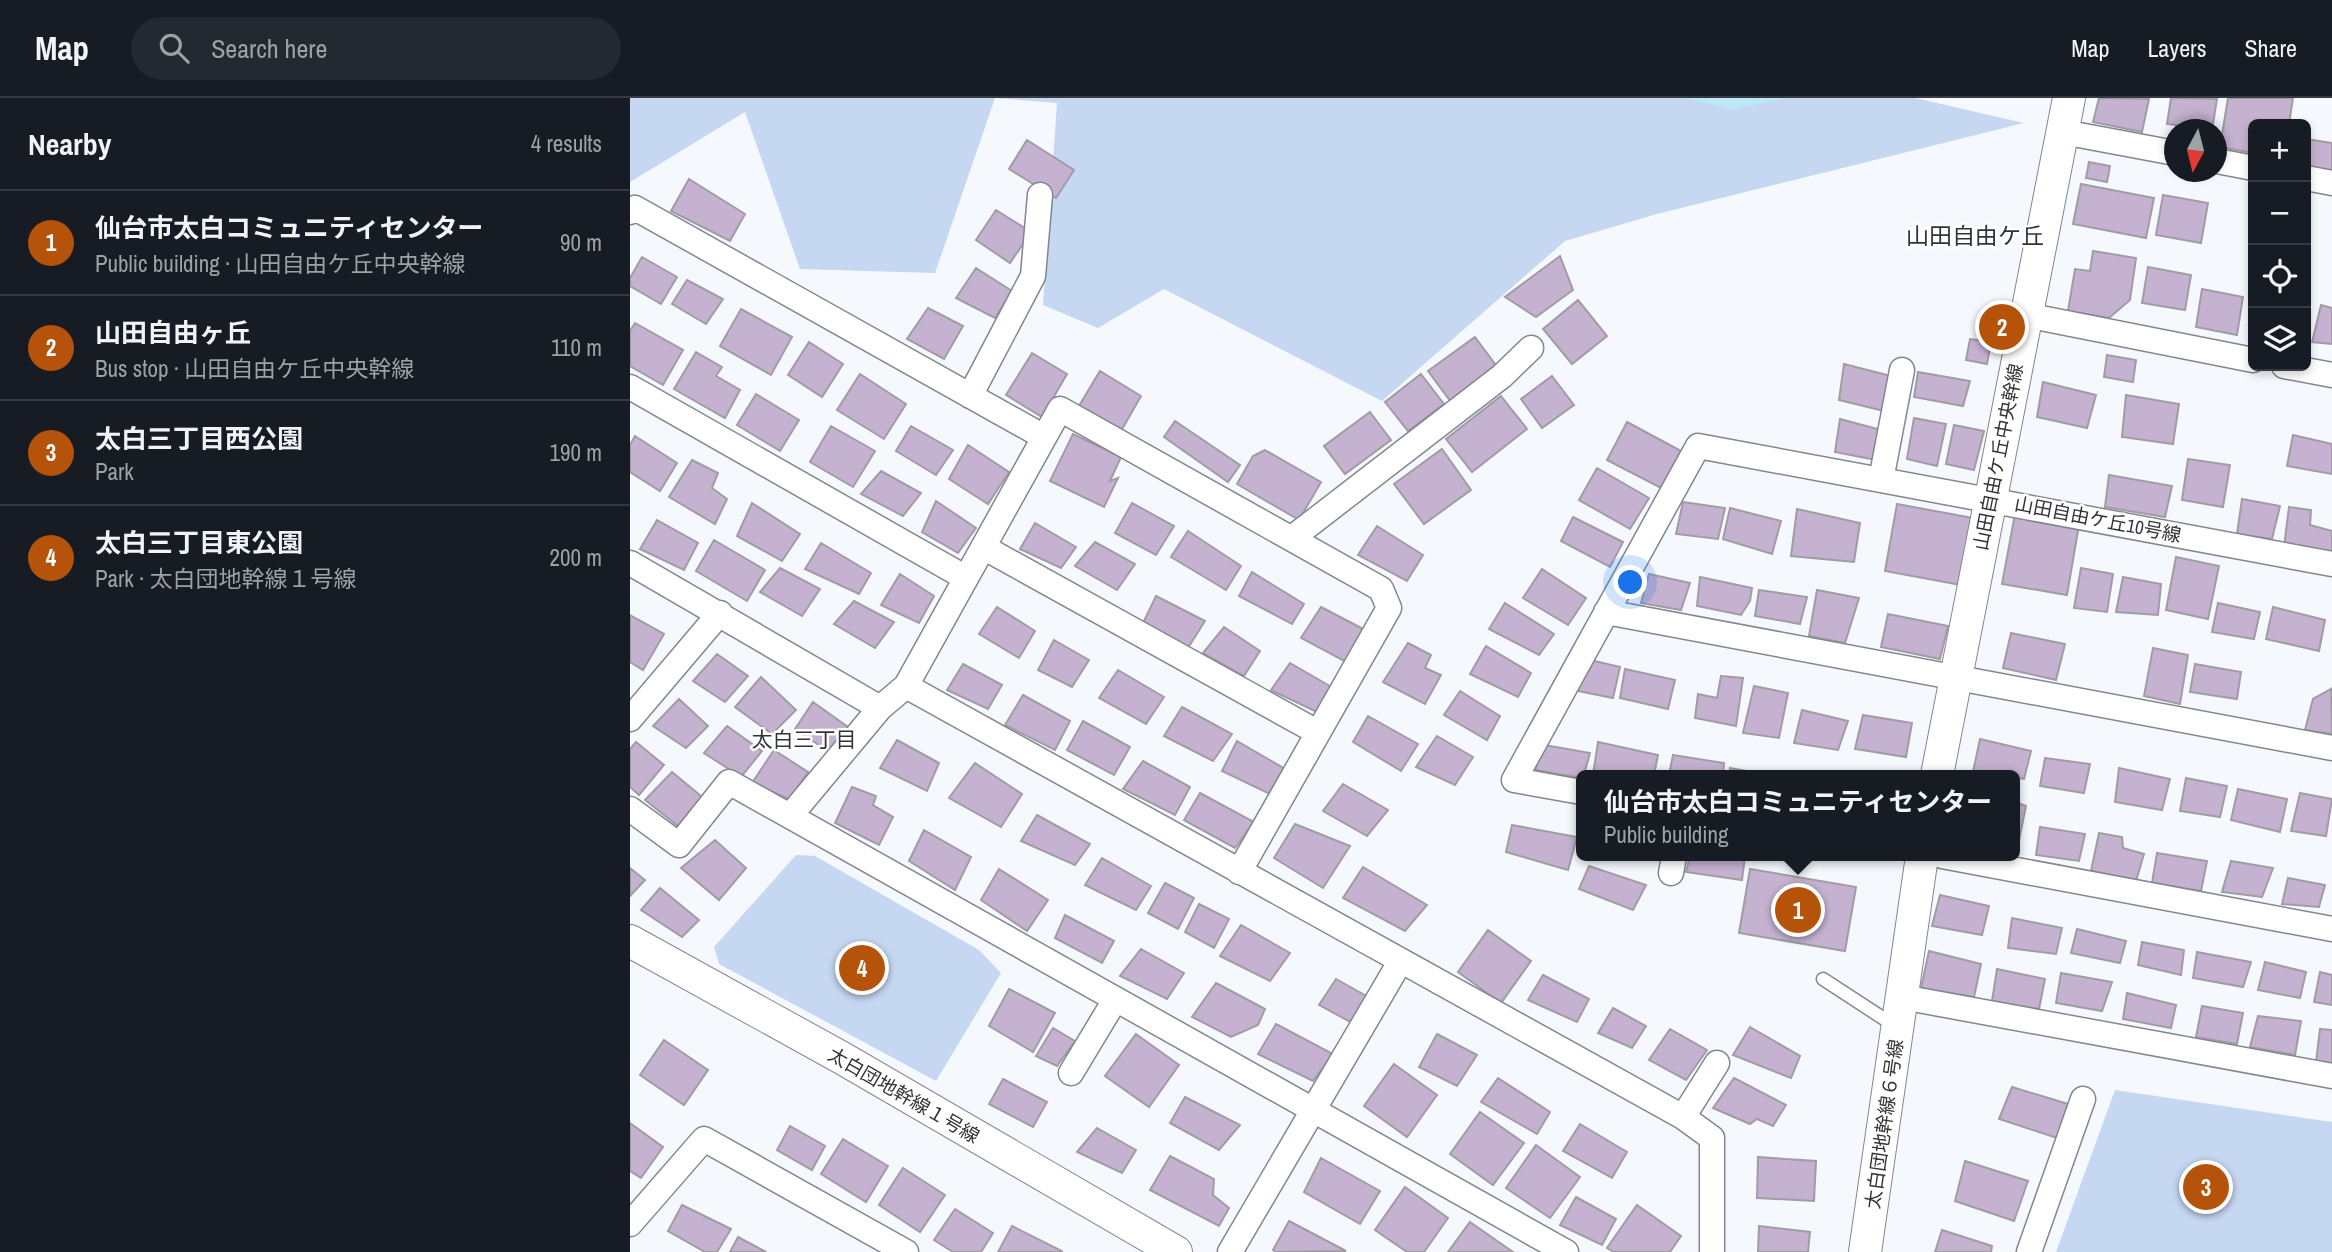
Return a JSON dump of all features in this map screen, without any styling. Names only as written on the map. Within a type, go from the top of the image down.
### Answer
[{"type":"street","name":"山田自由ケ丘中央幹線","points":[[1938,770],[2069,98]]},
{"type":"street","points":[[2063,132],[2164,151]]},
{"type":"street","points":[[2227,163],[2248,167]]},
{"type":"street","points":[[2311,179],[2332,183]]},
{"type":"street","points":[[970,396],[1033,276],[1040,195]]},
{"type":"street","points":[[630,212],[635,208],[1044,437]]},
{"type":"street","points":[[2026,315],[2248,359]]},
{"type":"street","points":[[1292,538],[1502,376],[1531,348]]},
{"type":"street","points":[[1881,480],[1902,370]]},
{"type":"street","points":[[2311,371],[2332,375]]},
{"type":"street","points":[[630,387],[966,578]]},
{"type":"street","points":[[790,816],[880,708],[906,686],[1060,409],[1381,589],[1389,608],[1239,872]]},
{"type":"street","name":"山田自由ケ丘10号線","points":[[1605,612],[1698,446],[2332,564]]},
{"type":"street","points":[[983,547],[1317,732]]},
{"type":"street","points":[[630,563],[880,708]]},
{"type":"street","points":[[1576,791],[1514,780],[1605,612],[2332,748]]},
{"type":"street","points":[[630,719],[720,613]]},
{"type":"street","points":[[906,686],[1683,1117],[1712,1138],[1712,1252]]},
{"type":"street","points":[[630,808],[679,845],[729,782],[1115,1000],[1314,1108],[1566,1252]]},
{"type":"street","points":[[1921,861],[1902,997],[2332,1076]]},
{"type":"street","points":[[1969,861],[2332,929]]},
{"type":"street","name":"太白団地幹線１号線","points":[[630,941],[842,1058],[1176,1252]]},
{"type":"street","points":[[1230,1252],[1400,962]]},
{"type":"street","name":"太白団地幹線６号線","points":[[1865,1252],[1902,997]]},
{"type":"street","points":[[1071,1073],[1115,1000]]},
{"type":"street","points":[[1683,1117],[1717,1063]]},
{"type":"street","points":[[2029,1252],[2083,1098]]},
{"type":"street","points":[[630,1224],[704,1139],[906,1252]]},
{"type":"lane","points":[[1824,979],[1898,1028]]},
{"type":"shaded area","points":[[630,98],[995,98],[935,273],[800,269],[745,112],[630,182]]},
{"type":"shaded area","points":[[995,98],[1915,98],[2024,123],[1657,214],[1565,241],[1382,401],[1164,289],[1098,328],[1043,305],[1057,103]]},
{"type":"shaded area","points":[[1687,98],[1784,98],[1731,110]]},
{"type":"shaded area","points":[[796,855],[815,856],[979,950],[1001,973],[936,1081],[719,964],[714,947]]},
{"type":"shaded area","points":[[2115,1090],[2332,1122],[2332,1252],[2056,1252]]},
{"type":"building","points":[[2099,98],[2149,99],[2142,132],[2093,122]]},
{"type":"building","points":[[2171,98],[2217,99],[2214,119],[2168,119]]},
{"type":"building","points":[[2228,98],[2293,98],[2290,119],[2248,119],[2248,152],[2227,148],[2227,119],[2225,119]]},
{"type":"building","points":[[1027,140],[1074,170],[1056,198],[1009,169]]},
{"type":"building","points":[[2311,140],[2332,143],[2332,171],[2311,168]]},
{"type":"building","points":[[2089,162],[2110,166],[2107,182],[2086,178]]},
{"type":"building","points":[[689,179],[745,214],[730,241],[671,211]]},
{"type":"building","points":[[2081,184],[2154,198],[2146,238],[2073,224]]},
{"type":"building","points":[[2163,195],[2208,203],[2201,243],[2156,235]]},
{"type":"building","points":[[996,210],[1031,232],[1010,263],[976,240]]},
{"type":"building","points":[[2093,251],[2136,258],[2130,300],[2109,318],[2068,311],[2075,269],[2090,271]]},
{"type":"building","points":[[1560,256],[1573,290],[1536,317],[1505,297]]},
{"type":"building","points":[[642,257],[677,277],[661,304],[630,286],[630,278]]},
{"type":"building","points":[[2148,267],[2191,275],[2185,310],[2142,303]]},
{"type":"building","points":[[976,268],[1012,291],[995,318],[956,298]]},
{"type":"building","points":[[687,280],[723,299],[706,324],[672,304]]},
{"type":"building","points":[[2202,289],[2243,297],[2237,335],[2196,327]]},
{"type":"building","points":[[1578,300],[1607,336],[1572,364],[1543,329]]},
{"type":"building","points":[[2321,305],[2332,308],[2332,344],[2312,342]]},
{"type":"building","points":[[928,308],[963,326],[944,359],[907,339]]},
{"type":"building","points":[[741,309],[792,337],[771,375],[720,346]]},
{"type":"building","points":[[635,323],[683,350],[663,385],[630,366],[630,331]]},
{"type":"building","points":[[1475,337],[1501,372],[1454,406],[1428,371]]},
{"type":"building","points":[[1970,339],[1991,342],[1987,364],[1966,360]]},
{"type":"building","points":[[809,342],[843,364],[822,397],[788,375]]},
{"type":"building","points":[[696,352],[722,367],[716,376],[740,390],[725,418],[674,389]]},
{"type":"building","points":[[1032,353],[1067,374],[1042,417],[1006,395]]},
{"type":"building","points":[[2107,355],[2136,360],[2133,382],[2104,377]]},
{"type":"building","points":[[1844,364],[1891,376],[1884,411],[1839,400]]},
{"type":"building","points":[[1100,371],[1141,396],[1121,431],[1079,406]]},
{"type":"building","points":[[1918,372],[1970,381],[1963,406],[1914,397]]},
{"type":"building","points":[[860,374],[906,404],[884,439],[837,410]]},
{"type":"building","points":[[1421,374],[1444,404],[1408,431],[1385,402]]},
{"type":"building","points":[[1552,376],[1574,405],[1542,428],[1521,399]]},
{"type":"building","points":[[2043,382],[2096,395],[2087,428],[2037,417]]},
{"type":"building","points":[[756,394],[799,420],[780,451],[737,425]]},
{"type":"building","points":[[2126,395],[2179,404],[2173,444],[2122,437]]},
{"type":"building","points":[[1501,396],[1527,429],[1472,472],[1446,439]]},
{"type":"building","points":[[1370,412],[1391,440],[1345,474],[1324,446]]},
{"type":"building","points":[[1914,418],[1946,424],[1937,466],[1907,459]]},
{"type":"building","points":[[1840,419],[1885,431],[1881,461],[1835,452]]},
{"type":"building","points":[[1175,421],[1240,465],[1228,482],[1164,437]]},
{"type":"building","points":[[1627,422],[1681,451],[1661,488],[1607,460]]},
{"type":"building","points":[[1954,425],[1984,431],[1974,470],[1946,464]]},
{"type":"building","points":[[831,426],[875,451],[853,487],[810,462]]},
{"type":"building","points":[[911,426],[953,450],[936,475],[896,451]]},
{"type":"building","points":[[1073,434],[1121,457],[1110,481],[1118,478],[1104,507],[1050,481]]},
{"type":"building","points":[[2293,435],[2332,444],[2332,474],[2287,466]]},
{"type":"building","points":[[635,436],[677,463],[660,491],[630,472],[630,445]]},
{"type":"building","points":[[968,445],[1009,472],[988,504],[949,479]]},
{"type":"building","points":[[1442,449],[1471,490],[1424,524],[1394,484]]},
{"type":"building","points":[[1265,450],[1321,482],[1299,520],[1237,484],[1253,456]]},
{"type":"building","points":[[2188,459],[2230,465],[2223,507],[2182,500]]},
{"type":"building","points":[[692,460],[718,473],[712,488],[727,499],[715,524],[669,497]]},
{"type":"building","points":[[1597,468],[1649,498],[1630,529],[1579,500]]},
{"type":"building","points":[[881,471],[921,493],[903,516],[861,494]]},
{"type":"building","points":[[2109,475],[2172,486],[2165,517],[2105,507]]},
{"type":"building","points":[[2242,499],[2280,506],[2272,539],[2237,534]]},
{"type":"building","points":[[936,501],[976,528],[958,553],[922,532]]},
{"type":"building","points":[[1683,502],[1725,508],[1718,539],[1676,534]]},
{"type":"building","points":[[752,503],[800,534],[782,561],[737,536]]},
{"type":"building","points":[[1132,503],[1174,526],[1156,555],[1115,533]]},
{"type":"building","points":[[1897,504],[1973,518],[1961,585],[1885,571]]},
{"type":"building","points":[[2289,507],[2311,510],[2310,525],[2332,531],[2332,556],[2284,547]]},
{"type":"building","points":[[1730,508],[1781,521],[1772,554],[1723,539]]},
{"type":"building","points":[[1797,509],[1860,523],[1854,562],[1791,556]]},
{"type":"building","points":[[2015,514],[2079,525],[2067,595],[2002,584]]},
{"type":"building","points":[[1573,517],[1623,542],[1610,567],[1561,541]]},
{"type":"building","points":[[657,520],[698,543],[684,570],[640,549]]},
{"type":"building","points":[[1035,523],[1076,547],[1061,568],[1020,549]]},
{"type":"building","points":[[1377,526],[1423,555],[1407,581],[1358,555]]},
{"type":"building","points":[[1188,531],[1241,566],[1226,590],[1171,557]]},
{"type":"building","points":[[714,540],[765,570],[747,601],[696,571]]},
{"type":"building","points":[[1095,542],[1135,564],[1117,590],[1075,566]]},
{"type":"building","points":[[821,543],[871,573],[859,594],[805,569]]},
{"type":"building","points":[[2176,557],[2219,566],[2208,619],[2166,610]]},
{"type":"building","points":[[780,568],[820,589],[802,616],[760,592]]},
{"type":"building","points":[[2081,568],[2113,574],[2107,612],[2074,608]]},
{"type":"building","points":[[1542,569],[1586,598],[1568,625],[1523,598]]},
{"type":"building","points":[[1252,572],[1304,604],[1292,624],[1239,596]]},
{"type":"building","points":[[900,574],[934,596],[919,623],[881,605]]},
{"type":"building","points":[[1649,574],[1690,583],[1681,610],[1641,603]]},
{"type":"building","points":[[1700,577],[1752,588],[1750,601],[1741,615],[1697,606]]},
{"type":"building","points":[[2123,577],[2161,584],[2158,615],[2116,612]]},
{"type":"building","points":[[1759,590],[1807,597],[1800,624],[1755,616]]},
{"type":"building","points":[[1817,590],[1859,598],[1845,643],[1809,636]]},
{"type":"building","points":[[1156,596],[1205,621],[1188,648],[1143,623]]},
{"type":"building","points":[[854,601],[894,622],[875,648],[834,624]]},
{"type":"building","points":[[1505,603],[1554,634],[1539,655],[1489,629]]},
{"type":"building","points":[[2218,603],[2260,612],[2254,639],[2212,632]]},
{"type":"building","points":[[997,607],[1035,631],[1019,658],[979,634]]},
{"type":"building","points":[[1321,607],[1367,631],[1348,663],[1301,638]]},
{"type":"building","points":[[2273,607],[2325,620],[2319,651],[2266,639]]},
{"type":"building","points":[[1888,614],[1948,626],[1940,659],[1881,647]]},
{"type":"building","points":[[630,615],[664,634],[643,670],[630,662]]},
{"type":"building","points":[[1224,627],[1260,651],[1244,676],[1203,653]]},
{"type":"building","points":[[2011,633],[2065,644],[2056,680],[2003,668]]},
{"type":"building","points":[[1054,640],[1089,660],[1072,687],[1038,670]]},
{"type":"building","points":[[1408,643],[1431,655],[1425,668],[1441,675],[1425,704],[1383,682]]},
{"type":"building","points":[[1486,646],[1531,673],[1518,697],[1470,674]]},
{"type":"building","points":[[2153,648],[2188,655],[2180,704],[2144,696]]},
{"type":"building","points":[[717,654],[748,676],[725,702],[693,681]]},
{"type":"building","points":[[1586,659],[1620,667],[1613,698],[1578,691]]},
{"type":"building","points":[[1290,663],[1335,689],[1321,714],[1271,690]]},
{"type":"building","points":[[963,664],[1002,685],[988,709],[947,690]]},
{"type":"building","points":[[2195,664],[2241,672],[2237,699],[2190,692]]},
{"type":"building","points":[[1625,669],[1675,680],[1668,709],[1620,698]]},
{"type":"building","points":[[1118,670],[1164,697],[1146,724],[1099,698]]},
{"type":"building","points":[[1721,676],[1743,678],[1736,726],[1695,718],[1698,694],[1717,698]]},
{"type":"building","points":[[761,677],[796,710],[772,734],[735,707]]},
{"type":"building","points":[[1754,686],[1788,693],[1779,738],[1743,733]]},
{"type":"building","points":[[2331,689],[2332,734],[2305,730],[2313,699]]},
{"type":"building","points":[[1460,691],[1500,716],[1487,740],[1444,715]]},
{"type":"building","points":[[1023,695],[1070,721],[1055,750],[1005,725]]},
{"type":"building","points":[[679,699],[708,726],[686,748],[653,726]]},
{"type":"building","points":[[813,702],[848,727],[829,752],[795,729]]},
{"type":"building","points":[[1182,707],[1232,734],[1213,761],[1164,736]]},
{"type":"building","points":[[1802,710],[1848,721],[1838,750],[1794,743]]},
{"type":"building","points":[[1863,715],[1912,723],[1906,757],[1855,749]]},
{"type":"building","points":[[1368,716],[1418,744],[1401,771],[1353,742]]},
{"type":"building","points":[[1083,721],[1130,747],[1114,775],[1067,750]]},
{"type":"building","points":[[727,726],[762,751],[741,777],[704,753]]},
{"type":"building","points":[[1437,736],[1473,757],[1455,785],[1416,767]]},
{"type":"building","points":[[1980,739],[2031,751],[2024,779],[2020,778],[2020,770],[1973,770]]},
{"type":"building","points":[[897,740],[939,763],[927,791],[880,768]]},
{"type":"building","points":[[1237,741],[1287,770],[1272,795],[1222,771]]},
{"type":"building","points":[[636,742],[664,765],[639,795],[630,787],[630,749]]},
{"type":"building","points":[[1598,742],[1658,755],[1655,770],[1594,770]]},
{"type":"building","points":[[1539,744],[1590,753],[1585,770],[1576,770],[1576,777],[1536,770]]},
{"type":"building","points":[[774,750],[808,772],[789,799],[752,783]]},
{"type":"building","points":[[1673,755],[1724,763],[1723,770],[1670,770]]},
{"type":"building","points":[[2045,758],[2090,764],[2084,793],[2040,786]]},
{"type":"building","points":[[1143,761],[1190,787],[1175,815],[1123,789]]},
{"type":"building","points":[[975,763],[1022,794],[1001,827],[949,798]]},
{"type":"building","points":[[2119,768],[2170,779],[2162,810],[2115,802]]},
{"type":"building","points":[[672,772],[702,797],[678,826],[645,800]]},
{"type":"building","points":[[2186,778],[2227,786],[2220,817],[2180,811]]},
{"type":"building","points":[[1343,784],[1388,810],[1367,836],[1323,811]]},
{"type":"building","points":[[852,787],[876,796],[873,805],[893,817],[879,845],[835,823]]},
{"type":"building","points":[[2238,789],[2287,799],[2280,832],[2231,820]]},
{"type":"building","points":[[1200,793],[1254,822],[1235,848],[1184,820]]},
{"type":"building","points":[[2300,793],[2332,799],[2326,836],[2291,831]]},
{"type":"building","points":[[2020,804],[2026,806],[2020,835]]},
{"type":"building","points":[[1037,815],[1090,844],[1075,865],[1021,841]]},
{"type":"building","points":[[1295,824],[1350,846],[1323,888],[1274,858]]},
{"type":"building","points":[[1512,825],[1576,837],[1568,870],[1506,852]]},
{"type":"building","points":[[2040,827],[2085,834],[2079,861],[2036,855]]},
{"type":"building","points":[[924,830],[971,857],[955,890],[909,861]]},
{"type":"building","points":[[2099,833],[2122,837],[2123,848],[2144,854],[2136,881],[2091,871]]},
{"type":"building","points":[[715,840],[746,868],[719,900],[681,868]]},
{"type":"building","points":[[2157,853],[2207,861],[2201,891],[2152,883]]},
{"type":"building","points":[[1102,858],[1151,886],[1136,910],[1085,885]]},
{"type":"building","points":[[1689,861],[1744,861],[1742,880],[1686,872]]},
{"type":"building","points":[[2231,861],[2273,868],[2262,897],[2222,892]]},
{"type":"building","points":[[1589,866],[1646,885],[1633,910],[1579,889]]},
{"type":"building","points":[[1363,867],[1427,905],[1405,931],[1343,898]]},
{"type":"building","points":[[630,868],[645,880],[630,896]]},
{"type":"building","points":[[999,869],[1048,900],[1027,931],[981,900]]},
{"type":"building","points":[[1750,869],[1856,887],[1845,951],[1739,933]]},
{"type":"building","points":[[2288,878],[2325,885],[2319,907],[2282,904]]},
{"type":"building","points":[[1165,883],[1194,898],[1178,929],[1148,913]]},
{"type":"building","points":[[660,888],[699,920],[682,937],[641,910]]},
{"type":"building","points":[[1940,895],[1989,906],[1982,935],[1932,926]]},
{"type":"building","points":[[1199,904],[1229,919],[1214,948],[1185,932]]},
{"type":"building","points":[[1065,915],[1114,941],[1102,963],[1055,938]]},
{"type":"building","points":[[2012,918],[2062,928],[2056,954],[2008,948]]},
{"type":"building","points":[[1241,925],[1290,953],[1270,981],[1220,956]]},
{"type":"building","points":[[2077,929],[2126,941],[2120,963],[2071,953]]},
{"type":"building","points":[[1488,930],[1531,961],[1501,1003],[1458,972]]},
{"type":"building","points":[[2142,942],[2184,950],[2181,975],[2138,965]]},
{"type":"building","points":[[1141,949],[1184,973],[1167,999],[1120,976]]},
{"type":"building","points":[[1929,951],[1981,964],[1974,997],[1921,988]]},
{"type":"building","points":[[2197,952],[2251,962],[2243,987],[2193,978]]},
{"type":"building","points":[[2265,962],[2306,972],[2300,998],[2258,990]]},
{"type":"building","points":[[1997,969],[2045,979],[2039,1009],[1992,1001]]},
{"type":"building","points":[[2320,972],[2332,975],[2332,1005],[2314,1002]]},
{"type":"building","points":[[2061,973],[2112,982],[2102,1011],[2056,1003]]},
{"type":"building","points":[[1543,975],[1589,999],[1577,1022],[1528,1000]]},
{"type":"building","points":[[1336,979],[1370,998],[1354,1024],[1319,1005]]},
{"type":"building","points":[[1216,983],[1265,1009],[1258,1025],[1231,1037],[1192,1017]]},
{"type":"building","points":[[1009,989],[1055,1013],[1033,1052],[989,1026]]},
{"type":"building","points":[[2127,993],[2176,1005],[2171,1028],[2123,1019]]},
{"type":"building","points":[[2202,1006],[2243,1013],[2237,1044],[2196,1037]]},
{"type":"building","points":[[1613,1008],[1646,1026],[1632,1048],[1598,1033]]},
{"type":"building","points":[[2258,1016],[2301,1021],[2295,1055],[2250,1047]]},
{"type":"building","points":[[1276,1024],[1333,1054],[1313,1081],[1258,1054]]},
{"type":"building","points":[[1750,1027],[1800,1056],[1791,1078],[1733,1055]]},
{"type":"building","points":[[1053,1028],[1075,1041],[1057,1066],[1036,1056]]},
{"type":"building","points":[[1670,1029],[1707,1050],[1686,1080],[1649,1060]]},
{"type":"building","points":[[2320,1029],[2332,1030],[2332,1063],[2316,1062]]},
{"type":"building","points":[[1136,1034],[1179,1065],[1149,1107],[1105,1076]]},
{"type":"building","points":[[1437,1034],[1477,1055],[1457,1086],[1419,1067]]},
{"type":"building","points":[[664,1040],[708,1070],[684,1105],[640,1075]]},
{"type":"building","points":[[1394,1064],[1437,1095],[1407,1137],[1364,1106]]},
{"type":"building","points":[[1498,1078],[1550,1112],[1537,1134],[1481,1102]]},
{"type":"building","points":[[1734,1078],[1786,1105],[1773,1126],[1757,1119],[1750,1124],[1713,1108]]},
{"type":"building","points":[[1003,1079],[1047,1102],[1033,1127],[989,1104]]},
{"type":"building","points":[[2012,1087],[2068,1104],[2057,1138],[1999,1119]]},
{"type":"building","points":[[1185,1097],[1240,1125],[1219,1150],[1170,1123]]},
{"type":"building","points":[[1480,1112],[1524,1143],[1493,1185],[1450,1154]]},
{"type":"building","points":[[630,1123],[663,1147],[641,1178],[630,1171]]},
{"type":"building","points":[[1580,1124],[1627,1152],[1612,1178],[1563,1151]]},
{"type":"building","points":[[790,1126],[825,1146],[812,1170],[777,1150]]},
{"type":"building","points":[[1097,1128],[1136,1150],[1122,1173],[1077,1152]]},
{"type":"building","points":[[843,1139],[888,1166],[866,1202],[821,1174]]},
{"type":"building","points":[[1536,1145],[1580,1177],[1550,1218],[1506,1188]]},
{"type":"building","points":[[1170,1156],[1214,1179],[1213,1195],[1229,1208],[1219,1226],[1150,1190]]},
{"type":"building","points":[[1758,1157],[1816,1161],[1814,1201],[1757,1198]]},
{"type":"building","points":[[1321,1158],[1380,1191],[1360,1224],[1304,1192]]},
{"type":"building","points":[[1965,1161],[2028,1181],[2014,1221],[1955,1201]]},
{"type":"building","points":[[903,1168],[945,1195],[920,1232],[879,1205]]},
{"type":"building","points":[[1405,1187],[1448,1218],[1424,1252],[1407,1252],[1375,1230]]},
{"type":"building","points":[[1576,1197],[1616,1219],[1602,1245],[1560,1225]]},
{"type":"building","points":[[682,1205],[731,1229],[717,1252],[705,1252],[668,1231]]},
{"type":"building","points":[[1637,1205],[1681,1236],[1670,1252],[1614,1252],[1607,1248]]},
{"type":"building","points":[[955,1209],[993,1233],[981,1252],[953,1252],[934,1240]]},
{"type":"building","points":[[1289,1221],[1346,1251],[1276,1252],[1273,1250]]},
{"type":"building","points":[[1470,1222],[1513,1252],[1448,1252]]},
{"type":"building","points":[[1012,1226],[1062,1251],[1062,1252],[998,1252]]},
{"type":"building","points":[[1759,1226],[1810,1232],[1808,1252],[1758,1252]]},
{"type":"building","points":[[1942,1230],[1992,1246],[1991,1252],[1935,1252]]},
{"type":"building","points":[[738,1237],[766,1252],[730,1252]]},
{"type":"place","name":"山田自由ヶ丘","points":[[2002,327]]},
{"type":"place","name":"仙台市太白コミュニティセンター","points":[[1798,910]]},
{"type":"place","name":"太白三丁目東公園","points":[[862,968]]},
{"type":"place","name":"太白三丁目西公園","points":[[2206,1187]]},
{"type":"district","name":"山田自由ケ丘","points":[[1975,236]]},
{"type":"district","name":"太白三丁目","points":[[804,740]]}]
